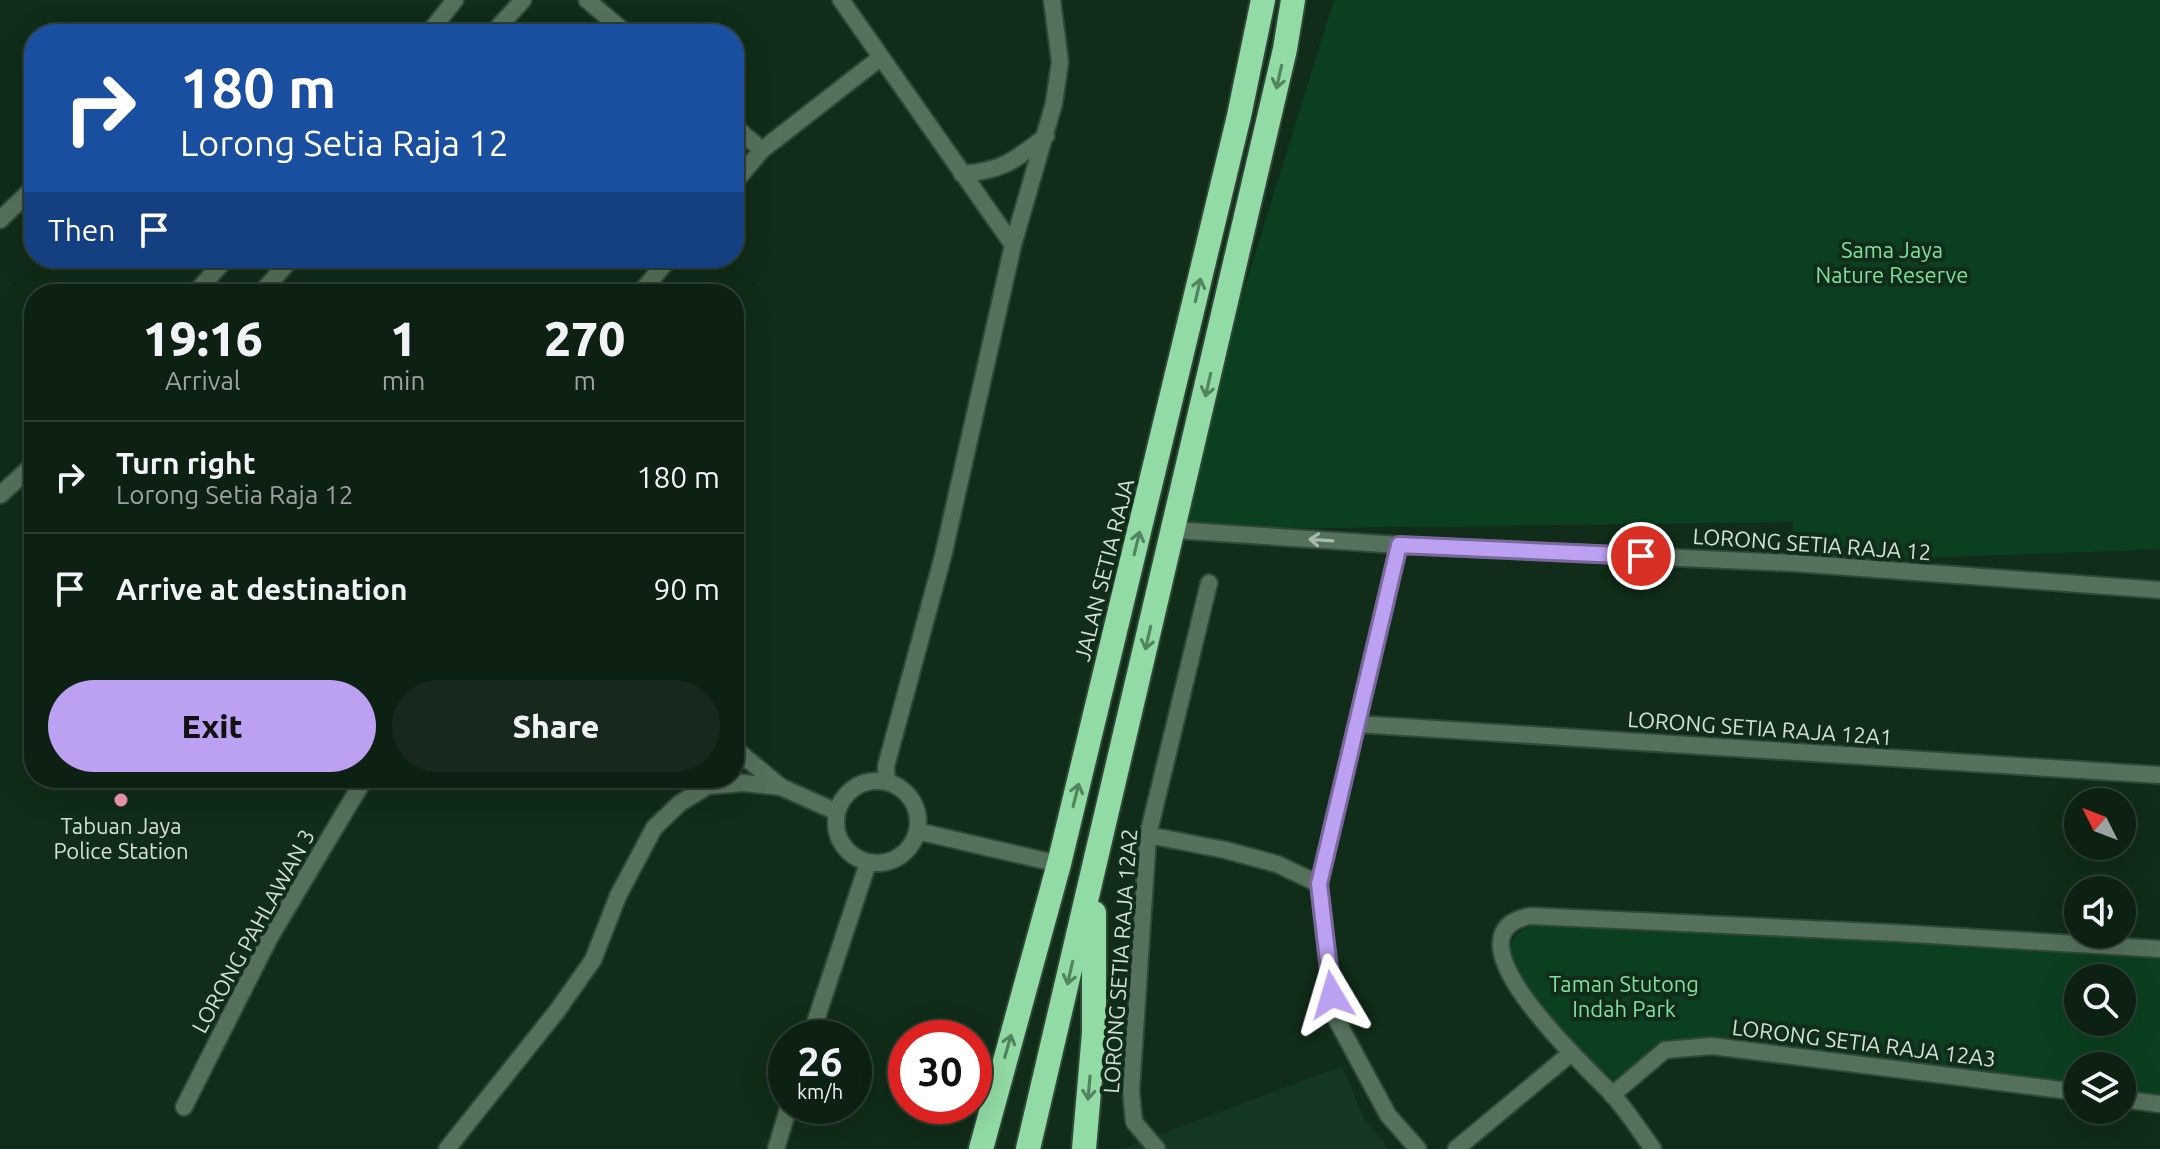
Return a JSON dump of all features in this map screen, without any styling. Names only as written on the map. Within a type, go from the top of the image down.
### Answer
[{"type":"highway","name":"JALAN SETIA RAJA","points":[[981,1149],[1059,864],[1239,116],[1263,0]]},
{"type":"highway","points":[[1028,1149],[1285,49],[1293,0]]},
{"type":"highway","points":[[1084,1149],[1094,1033],[1094,870]]},
{"type":"street","points":[[436,24],[455,0]]},
{"type":"street","points":[[501,24],[523,0]]},
{"type":"street","points":[[587,0],[615,24]]},
{"type":"street","points":[[841,0],[1013,245]]},
{"type":"street","points":[[887,782],[886,766],[943,556],[1013,245],[1046,136],[1060,62],[1052,0]]},
{"type":"street","points":[[744,171],[762,150],[880,58]]},
{"type":"street","points":[[744,135],[762,150]]},
{"type":"street","points":[[962,174],[1007,166],[1046,136]]},
{"type":"street","points":[[0,220],[24,197]]},
{"type":"street","points":[[203,284],[218,268]]},
{"type":"street","points":[[269,284],[283,268]]},
{"type":"street","points":[[648,284],[661,268]]},
{"type":"street","points":[[0,495],[24,474]]},
{"type":"street","name":"LORONG SETIA RAJA 12","points":[[1174,530],[1399,545],[1793,563],[2160,590]]},
{"type":"street","points":[[1399,545],[1319,884],[1334,1015],[1388,1115],[1418,1149]]},
{"type":"street","name":"LORONG SETIA RAJA 12A2","points":[[1157,1149],[1134,1122],[1131,1091],[1148,835],[1209,583]]},
{"type":"street","name":"LORONG SETIA RAJA 12A1","points":[[1357,724],[2160,775]]},
{"type":"street","points":[[744,756],[781,787],[837,812]]},
{"type":"street","points":[[865,782],[887,782],[905,792],[916,810],[917,831],[911,845],[900,855],[890,861],[868,863],[848,852],[837,834],[837,812],[847,793],[865,782]]},
{"type":"street","points":[[744,783],[781,787]]},
{"type":"street","name":"LORONG PAHLAWAN 3","points":[[184,1107],[270,937],[359,788]]},
{"type":"street","points":[[447,1149],[557,1011],[593,960],[618,896],[654,828],[680,803],[705,788]]},
{"type":"street","points":[[917,831],[1059,864]]},
{"type":"street","points":[[1148,835],[1277,864],[1319,884]]},
{"type":"street","points":[[815,1020],[868,863]]},
{"type":"street","points":[[1653,1149],[1612,1095],[1570,1054],[1504,965],[1499,941],[1503,931],[1518,919],[1530,916],[1896,933],[2160,949]]},
{"type":"street","name":"LORONG SETIA RAJA 12A3","points":[[1612,1095],[1665,1050],[1712,1046],[2064,1090]]},
{"type":"street","points":[[1456,1149],[1570,1054]]},
{"type":"street","points":[[2136,1101],[2160,1104]]},
{"type":"street","points":[[776,1149],[784,1124]]},
{"type":"shaded area","points":[[1342,1066],[1365,1120],[1389,1149],[1122,1149]]},
{"type":"green space","name":"Sama Jaya Nature Reserve","points":[[1334,0],[2160,0],[2160,549],[1793,563],[1793,522],[1174,530],[1191,461]]},
{"type":"green space","name":"Taman Stutong Indah Park","points":[[1530,925],[1895,939],[2160,956],[2160,1095],[2136,1092],[2136,1052],[2064,1052],[2064,1085],[1665,1049],[1615,1082],[1570,1038],[1518,977],[1508,950],[1516,935]]},
{"type":"place","name":"Tabuan Jaya Police Station","points":[[121,800]]},
{"type":"route","points":[[1332,995],[1319,884],[1399,545],[1641,556]]}]
